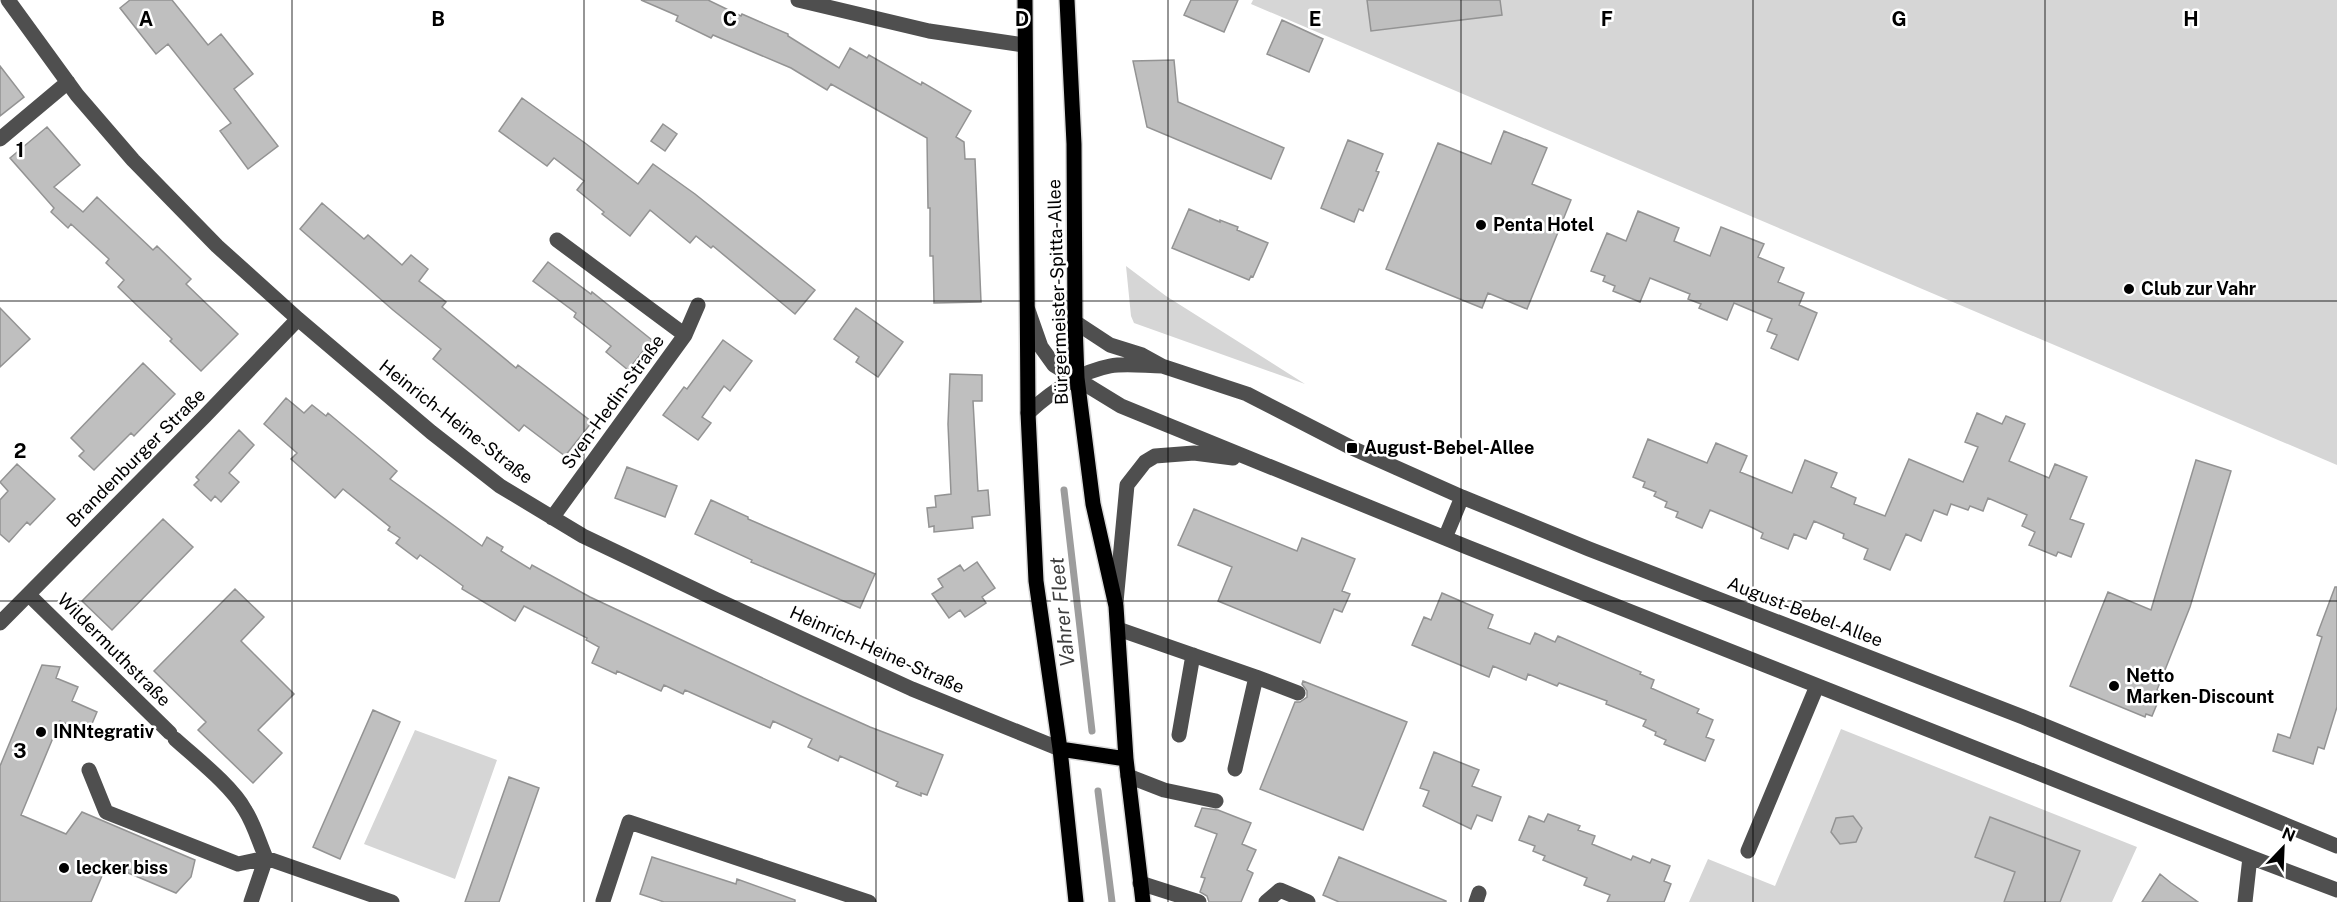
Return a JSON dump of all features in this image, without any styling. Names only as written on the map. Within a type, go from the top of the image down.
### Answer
[{"type":"main road","name":"Bürgermeister-Spitta-Allee","points":[[1025,0],[1028,413],[1036,581],[1060,748],[1076,902]]},
{"type":"main road","name":"Bürgermeister-Spitta-Allee","points":[[1067,0],[1074,144],[1077,378],[1093,504],[1116,606],[1126,759],[1143,902]]},
{"type":"main road","points":[[1060,748],[1126,759]]},
{"type":"street","name":"Heinrich-Heine-Straße","points":[[8,0],[68,82],[133,160],[217,246],[430,432],[500,486],[583,536],[694,589],[891,679],[1060,748]]},
{"type":"street","points":[[798,0],[929,31],[1024,45]]},
{"type":"street","points":[[0,139],[68,82]]},
{"type":"street","points":[[557,240],[685,335]]},
{"type":"street","name":"Sven-Hedin-Straße","points":[[552,518],[685,335],[698,305]]},
{"type":"street","points":[[1027,306],[1041,347],[1054,365],[1121,406],[1445,538],[2337,890]]},
{"type":"street","name":"Brandenburger Straße","points":[[0,623],[206,416],[298,319]]},
{"type":"street","name":"August-Bebel-Allee","points":[[1075,322],[1110,345],[1142,355],[1162,366],[1247,394],[1352,448],[1462,497],[1589,549],[2023,717],[2337,846]]},
{"type":"street","name":"August-Bebel-Allee","points":[[1028,413],[1052,391],[1077,378],[1110,366],[1162,366]]},
{"type":"street","points":[[1116,606],[1127,485],[1144,462],[1155,456],[1194,453],[1248,459]]},
{"type":"street","points":[[1445,538],[1462,497]]},
{"type":"street","name":"Wildermuthstraße","points":[[29,595],[245,808],[266,858]]},
{"type":"street","points":[[1118,629],[1256,676],[1298,693]]},
{"type":"street","points":[[1179,735],[1193,655]]},
{"type":"street","points":[[1235,770],[1256,676]]},
{"type":"street","points":[[1748,851],[1817,686]]},
{"type":"street","points":[[89,770],[106,812],[238,864],[266,858],[392,902]]},
{"type":"street","points":[[1128,776],[1164,790],[1216,801]]},
{"type":"street","points":[[603,901],[629,822],[869,902]]},
{"type":"street","points":[[2245,902],[2250,857]]},
{"type":"street","points":[[251,902],[266,858]]},
{"type":"street","points":[[1140,883],[1199,902]]},
{"type":"street","points":[[1266,902],[1280,890],[1308,902]]},
{"type":"shaded area","name":"Club zur Vahr","points":[[1253,0],[2337,0],[2337,465],[1251,4]]},
{"type":"shaded area","points":[[1126,266],[1166,296],[1305,384],[1134,323],[1131,316]]},
{"type":"shaded area","points":[[1841,729],[2137,847],[2112,902],[1689,902],[1708,859],[1775,886]]},
{"type":"shaded area","points":[[415,730],[497,760],[455,879],[364,844]]},
{"type":"building","points":[[130,0],[172,0],[208,45],[221,34],[253,74],[234,89],[278,146],[248,169],[220,131],[231,123],[168,44],[156,54],[120,8]]},
{"type":"building","points":[[641,0],[708,0],[741,16],[742,14],[788,34],[839,68],[850,48],[867,58],[869,55],[921,85],[922,82],[971,111],[956,137],[964,142],[965,159],[975,159],[981,302],[934,303],[933,256],[930,256],[927,138],[831,84],[827,90],[791,68],[713,35],[711,38],[676,21],[678,16]]},
{"type":"building","points":[[1191,0],[1238,0],[1224,32],[1184,15]]},
{"type":"building","points":[[1367,0],[1500,0],[1502,15],[1371,31]]},
{"type":"building","points":[[1282,20],[1323,39],[1309,72],[1267,54]]},
{"type":"building","points":[[1174,60],[1178,102],[1284,148],[1271,179],[1147,127],[1133,61]]},
{"type":"building","points":[[0,66],[24,97],[0,116]]},
{"type":"building","points":[[522,98],[638,184],[653,164],[695,194],[815,290],[795,314],[713,246],[711,248],[696,236],[690,243],[650,210],[630,236],[577,190],[584,181],[554,158],[547,166],[499,131]]},
{"type":"building","points":[[663,124],[677,134],[665,151],[651,141]]},
{"type":"building","points":[[47,127],[80,165],[54,187],[83,212],[97,197],[153,250],[157,246],[191,279],[186,284],[238,334],[201,371],[170,341],[172,339],[118,287],[124,280],[106,263],[109,259],[71,224],[68,228],[51,212],[54,208],[10,158]]},
{"type":"building","points":[[1504,131],[1547,148],[1532,184],[1571,200],[1527,309],[1488,293],[1482,308],[1386,269],[1438,143],[1491,164]]},
{"type":"building","points":[[1348,140],[1383,154],[1376,171],[1379,172],[1363,211],[1359,209],[1354,222],[1321,208]]},
{"type":"building","points":[[322,203],[364,239],[368,235],[402,265],[411,255],[428,269],[419,281],[446,302],[442,307],[516,368],[518,365],[592,422],[565,456],[524,425],[519,431],[433,359],[441,349],[300,229]]},
{"type":"building","points":[[1189,209],[1238,227],[1237,230],[1268,243],[1253,277],[1251,276],[1249,280],[1172,248]]},
{"type":"building","points":[[1638,211],[1679,228],[1674,241],[1710,256],[1721,227],[1764,244],[1758,257],[1784,268],[1778,282],[1804,293],[1799,305],[1817,313],[1798,360],[1771,348],[1777,335],[1767,331],[1772,319],[1734,303],[1727,320],[1699,308],[1701,304],[1688,299],[1690,294],[1650,278],[1640,302],[1613,291],[1615,286],[1603,281],[1605,276],[1591,271],[1607,233],[1626,241]]},
{"type":"building","points":[[548,262],[591,294],[592,292],[652,340],[628,370],[606,352],[611,346],[574,317],[576,313],[533,281]]},
{"type":"building","points":[[0,308],[30,339],[0,367]]},
{"type":"building","points":[[856,308],[903,342],[878,377],[856,362],[859,357],[834,339]]},
{"type":"building","points":[[723,340],[752,361],[730,391],[724,386],[702,417],[711,423],[698,440],[663,415],[684,387],[687,389]]},
{"type":"building","points":[[143,363],[175,394],[134,436],[131,433],[94,470],[79,456],[84,451],[71,438]]},
{"type":"building","points":[[950,374],[982,375],[982,401],[973,401],[978,491],[988,490],[990,515],[972,517],[973,528],[934,532],[934,526],[929,527],[927,508],[936,507],[935,496],[951,494],[948,424]]},
{"type":"building","points":[[286,398],[304,413],[312,405],[326,416],[328,413],[397,471],[390,479],[482,546],[487,537],[503,547],[501,551],[530,569],[532,565],[590,597],[803,697],[870,727],[943,755],[927,795],[921,793],[921,796],[896,786],[898,782],[840,756],[838,761],[808,747],[812,739],[773,721],[770,728],[685,690],[683,694],[664,685],[661,691],[617,671],[616,674],[592,663],[599,647],[586,640],[587,638],[524,606],[515,621],[462,589],[463,586],[420,555],[417,559],[396,543],[400,538],[388,530],[390,527],[343,489],[335,498],[291,459],[297,453],[264,424]]},
{"type":"building","points":[[1977,413],[2002,424],[2006,416],[2025,424],[2009,461],[2049,478],[2055,464],[2087,477],[2070,519],[2084,524],[2071,557],[2058,552],[2056,556],[2029,545],[2035,532],[2022,526],[2027,515],[1988,498],[1983,511],[1970,506],[1968,510],[1951,504],[1947,515],[1934,510],[1921,541],[1906,534],[1890,570],[1864,559],[1868,549],[1843,538],[1844,534],[1814,521],[1806,539],[1794,534],[1788,549],[1761,538],[1763,533],[1751,527],[1710,510],[1702,528],[1676,517],[1678,512],[1665,507],[1667,502],[1654,496],[1656,492],[1643,487],[1645,482],[1633,477],[1648,439],[1707,463],[1716,443],[1747,456],[1740,472],[1792,493],[1805,460],[1837,473],[1831,487],[1856,498],[1854,504],[1885,516],[1909,459],[1963,482],[1978,447],[1965,442]]},
{"type":"building","points":[[239,430],[254,445],[229,473],[239,482],[221,502],[215,496],[211,501],[194,485],[199,480],[196,477]]},
{"type":"building","points":[[2196,460],[2231,471],[2190,607],[2157,690],[2162,692],[2152,716],[2146,714],[2145,717],[2070,686],[2108,592],[2151,610]]},
{"type":"building","points":[[17,464],[55,499],[30,525],[27,522],[9,542],[0,534],[0,500],[8,491],[0,482]]},
{"type":"building","points":[[627,467],[677,486],[665,517],[615,498]]},
{"type":"building","points":[[711,500],[748,519],[875,574],[860,608],[751,562],[752,560],[695,534]]},
{"type":"building","points":[[1194,509],[1297,551],[1302,538],[1355,559],[1342,591],[1350,594],[1342,612],[1334,609],[1320,643],[1218,601],[1232,567],[1178,545]]},
{"type":"building","points":[[163,519],[193,547],[112,630],[82,601]]},
{"type":"building","points":[[977,562],[995,588],[982,597],[986,603],[965,617],[960,610],[949,618],[932,594],[943,587],[938,579],[960,565],[964,571]]},
{"type":"building","points":[[2335,587],[2337,587],[2337,707],[2324,749],[2318,747],[2313,764],[2273,751],[2278,734],[2290,738],[2322,637],[2317,635]]},
{"type":"building","points":[[235,589],[264,617],[241,641],[294,694],[258,730],[282,753],[253,783],[198,730],[206,722],[154,671]]},
{"type":"building","points":[[1442,593],[1493,615],[1488,628],[1530,644],[1535,633],[1555,642],[1558,636],[1641,672],[1640,674],[1654,680],[1651,688],[1699,709],[1697,713],[1713,720],[1706,737],[1714,740],[1705,761],[1664,744],[1666,740],[1643,726],[1646,720],[1606,704],[1607,701],[1559,683],[1557,686],[1528,674],[1526,680],[1493,666],[1489,677],[1412,645],[1424,617],[1431,620]]},
{"type":"building","points":[[42,665],[60,667],[56,678],[78,687],[72,701],[97,712],[88,733],[60,721],[21,815],[66,834],[82,812],[195,860],[191,877],[176,893],[107,864],[91,902],[0,902],[0,766]]},
{"type":"building","points":[[1303,681],[1407,722],[1363,830],[1260,789],[1295,702],[1300,702],[1307,697]]},
{"type":"building","points":[[373,710],[400,722],[340,859],[313,847]]},
{"type":"building","points":[[1434,752],[1479,770],[1472,786],[1501,797],[1492,821],[1477,815],[1471,829],[1423,806],[1429,791],[1420,788]]},
{"type":"building","points":[[509,777],[539,788],[499,902],[465,902]]},
{"type":"building","points":[[1202,808],[1218,810],[1251,823],[1242,844],[1256,850],[1247,870],[1253,873],[1241,902],[1209,902],[1207,896],[1200,892],[1205,878],[1201,877],[1217,834],[1195,826]]},
{"type":"building","points":[[1548,814],[1580,826],[1578,830],[1595,836],[1592,844],[1631,860],[1633,856],[1650,863],[1652,859],[1670,866],[1664,881],[1671,884],[1664,902],[1607,902],[1610,895],[1584,885],[1587,878],[1543,860],[1545,856],[1533,851],[1535,846],[1519,840],[1529,816],[1544,822]]},
{"type":"building","points":[[1853,816],[1862,828],[1856,842],[1840,844],[1831,832],[1836,818]]},
{"type":"building","points":[[1990,817],[2080,851],[2060,902],[2004,902],[2015,872],[1975,857]]},
{"type":"building","points":[[652,857],[736,884],[737,879],[795,900],[795,902],[664,902],[640,894]]},
{"type":"building","points":[[1339,857],[1446,902],[1339,902],[1323,895]]},
{"type":"building","points":[[2160,874],[2171,883],[2198,902],[2142,902]]},
{"type":"waterway","name":"Vahrer Fleet","points":[[1064,490],[1092,731]]},
{"type":"waterway","name":"Vahrer Fleet","points":[[1098,791],[1112,902]]},
{"type":"place","name":"Penta Hotel","points":[[1481,225]]},
{"type":"place","name":"Club zur Vahr","points":[[2129,289]]},
{"type":"place","name":"August-Bebel-Allee","points":[[1352,448]]},
{"type":"place","name":"Netto Marken-Discount","points":[[2114,686]]},
{"type":"place","name":"INNtegrativ","points":[[41,732]]},
{"type":"place","name":"lecker biss","points":[[64,868]]}]
